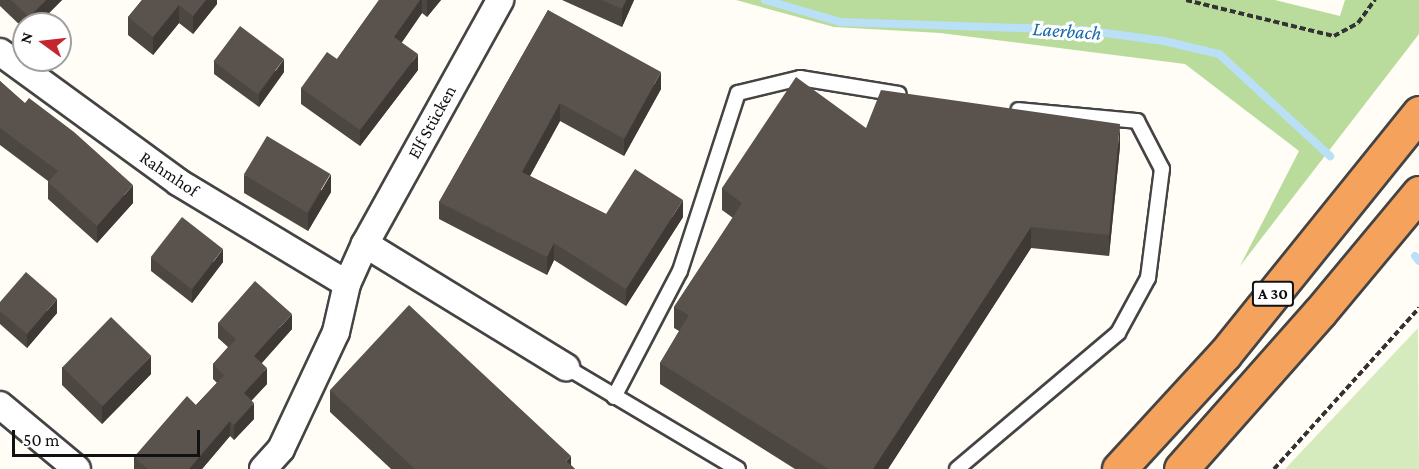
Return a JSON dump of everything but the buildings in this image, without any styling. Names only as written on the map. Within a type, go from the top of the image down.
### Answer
[{"type":"highway","name":"A 30","points":[[1119,469],[1224,355],[1419,113]]},
{"type":"highway","name":"A 30","points":[[1181,469],[1320,312],[1419,193]]},
{"type":"street","name":"Elf Stücken","points":[[263,469],[281,449],[336,332],[347,284],[365,244],[500,0]]},
{"type":"street","name":"Rahmhof","points":[[0,52],[178,182],[347,284]]},
{"type":"street","points":[[365,244],[566,367]]},
{"type":"street","points":[[0,405],[77,469]]},
{"type":"lane","points":[[614,397],[680,271],[738,93],[800,78],[915,96]]},
{"type":"lane","points":[[957,469],[1118,333],[1148,278],[1162,169],[1137,121],[1007,108]]},
{"type":"lane","points":[[566,367],[738,469]]},
{"type":"path","points":[[1186,0],[1334,36],[1358,23],[1375,0]]},
{"type":"path","points":[[1274,469],[1419,308]]},
{"type":"green space","points":[[736,0],[1275,0],[1340,16],[1345,0],[1419,0],[1419,34],[1240,266],[1299,151],[1185,64],[940,33],[834,27]]},
{"type":"green space","points":[[1418,328],[1419,469],[1285,469]]},
{"type":"waterway","name":"Laerbach","points":[[765,0],[840,22],[1083,30],[1164,41],[1219,54],[1330,156]]},
{"type":"waterway","name":"Laerbach","points":[[1415,256],[1419,261]]}]
